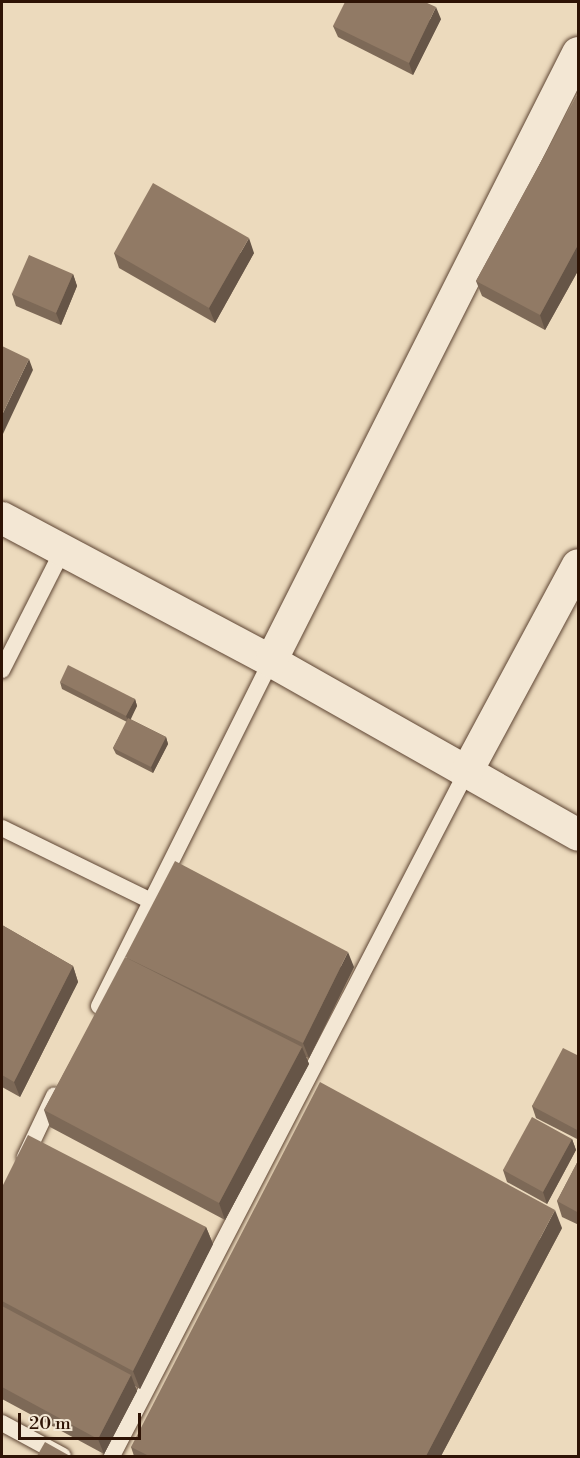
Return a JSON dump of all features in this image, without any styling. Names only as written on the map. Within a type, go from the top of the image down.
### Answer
[{"type":"street","points":[[271,661],[579,53]]},
{"type":"street","points":[[2,518],[271,661],[579,836]]},
{"type":"street","points":[[466,773],[579,566]]},
{"type":"lane","points":[[2,670],[63,550]]},
{"type":"lane","points":[[89,1026],[271,661]]},
{"type":"lane","points":[[112,1456],[466,773]]},
{"type":"lane","points":[[2,828],[151,902]]},
{"type":"lane","points":[[17,1172],[63,1078]]},
{"type":"lane","points":[[2,1424],[63,1456]]},
{"type":"building","points":[[345,2],[425,2],[436,7],[409,63],[333,26]]},
{"type":"building","points":[[579,92],[579,243],[540,315],[476,281]]},
{"type":"building","points":[[153,183],[249,238],[209,308],[114,253]]},
{"type":"building","points":[[29,255],[73,274],[56,313],[12,294]]},
{"type":"building","points":[[2,346],[29,359],[2,415]]},
{"type":"building","points":[[68,665],[135,699],[126,716],[60,682]]},
{"type":"building","points":[[128,718],[166,737],[151,767],[113,748]]},
{"type":"building","points":[[175,861],[348,952],[303,1043],[125,957]]},
{"type":"building","points":[[2,925],[73,966],[14,1082],[2,1075]]},
{"type":"building","points":[[125,957],[302,1047],[219,1203],[44,1110]]},
{"type":"building","points":[[563,1048],[579,1056],[579,1131],[532,1106]]},
{"type":"building","points":[[320,1082],[555,1210],[426,1456],[149,1456],[131,1447]]},
{"type":"building","points":[[532,1117],[572,1139],[543,1192],[503,1170]]},
{"type":"building","points":[[28,1135],[206,1227],[133,1371],[2,1301],[2,1187]]},
{"type":"building","points":[[579,1159],[579,1213],[557,1201]]},
{"type":"building","points":[[2,1306],[131,1375],[98,1439],[2,1387]]},
{"type":"building","points":[[45,1442],[70,1456],[37,1456]]}]
